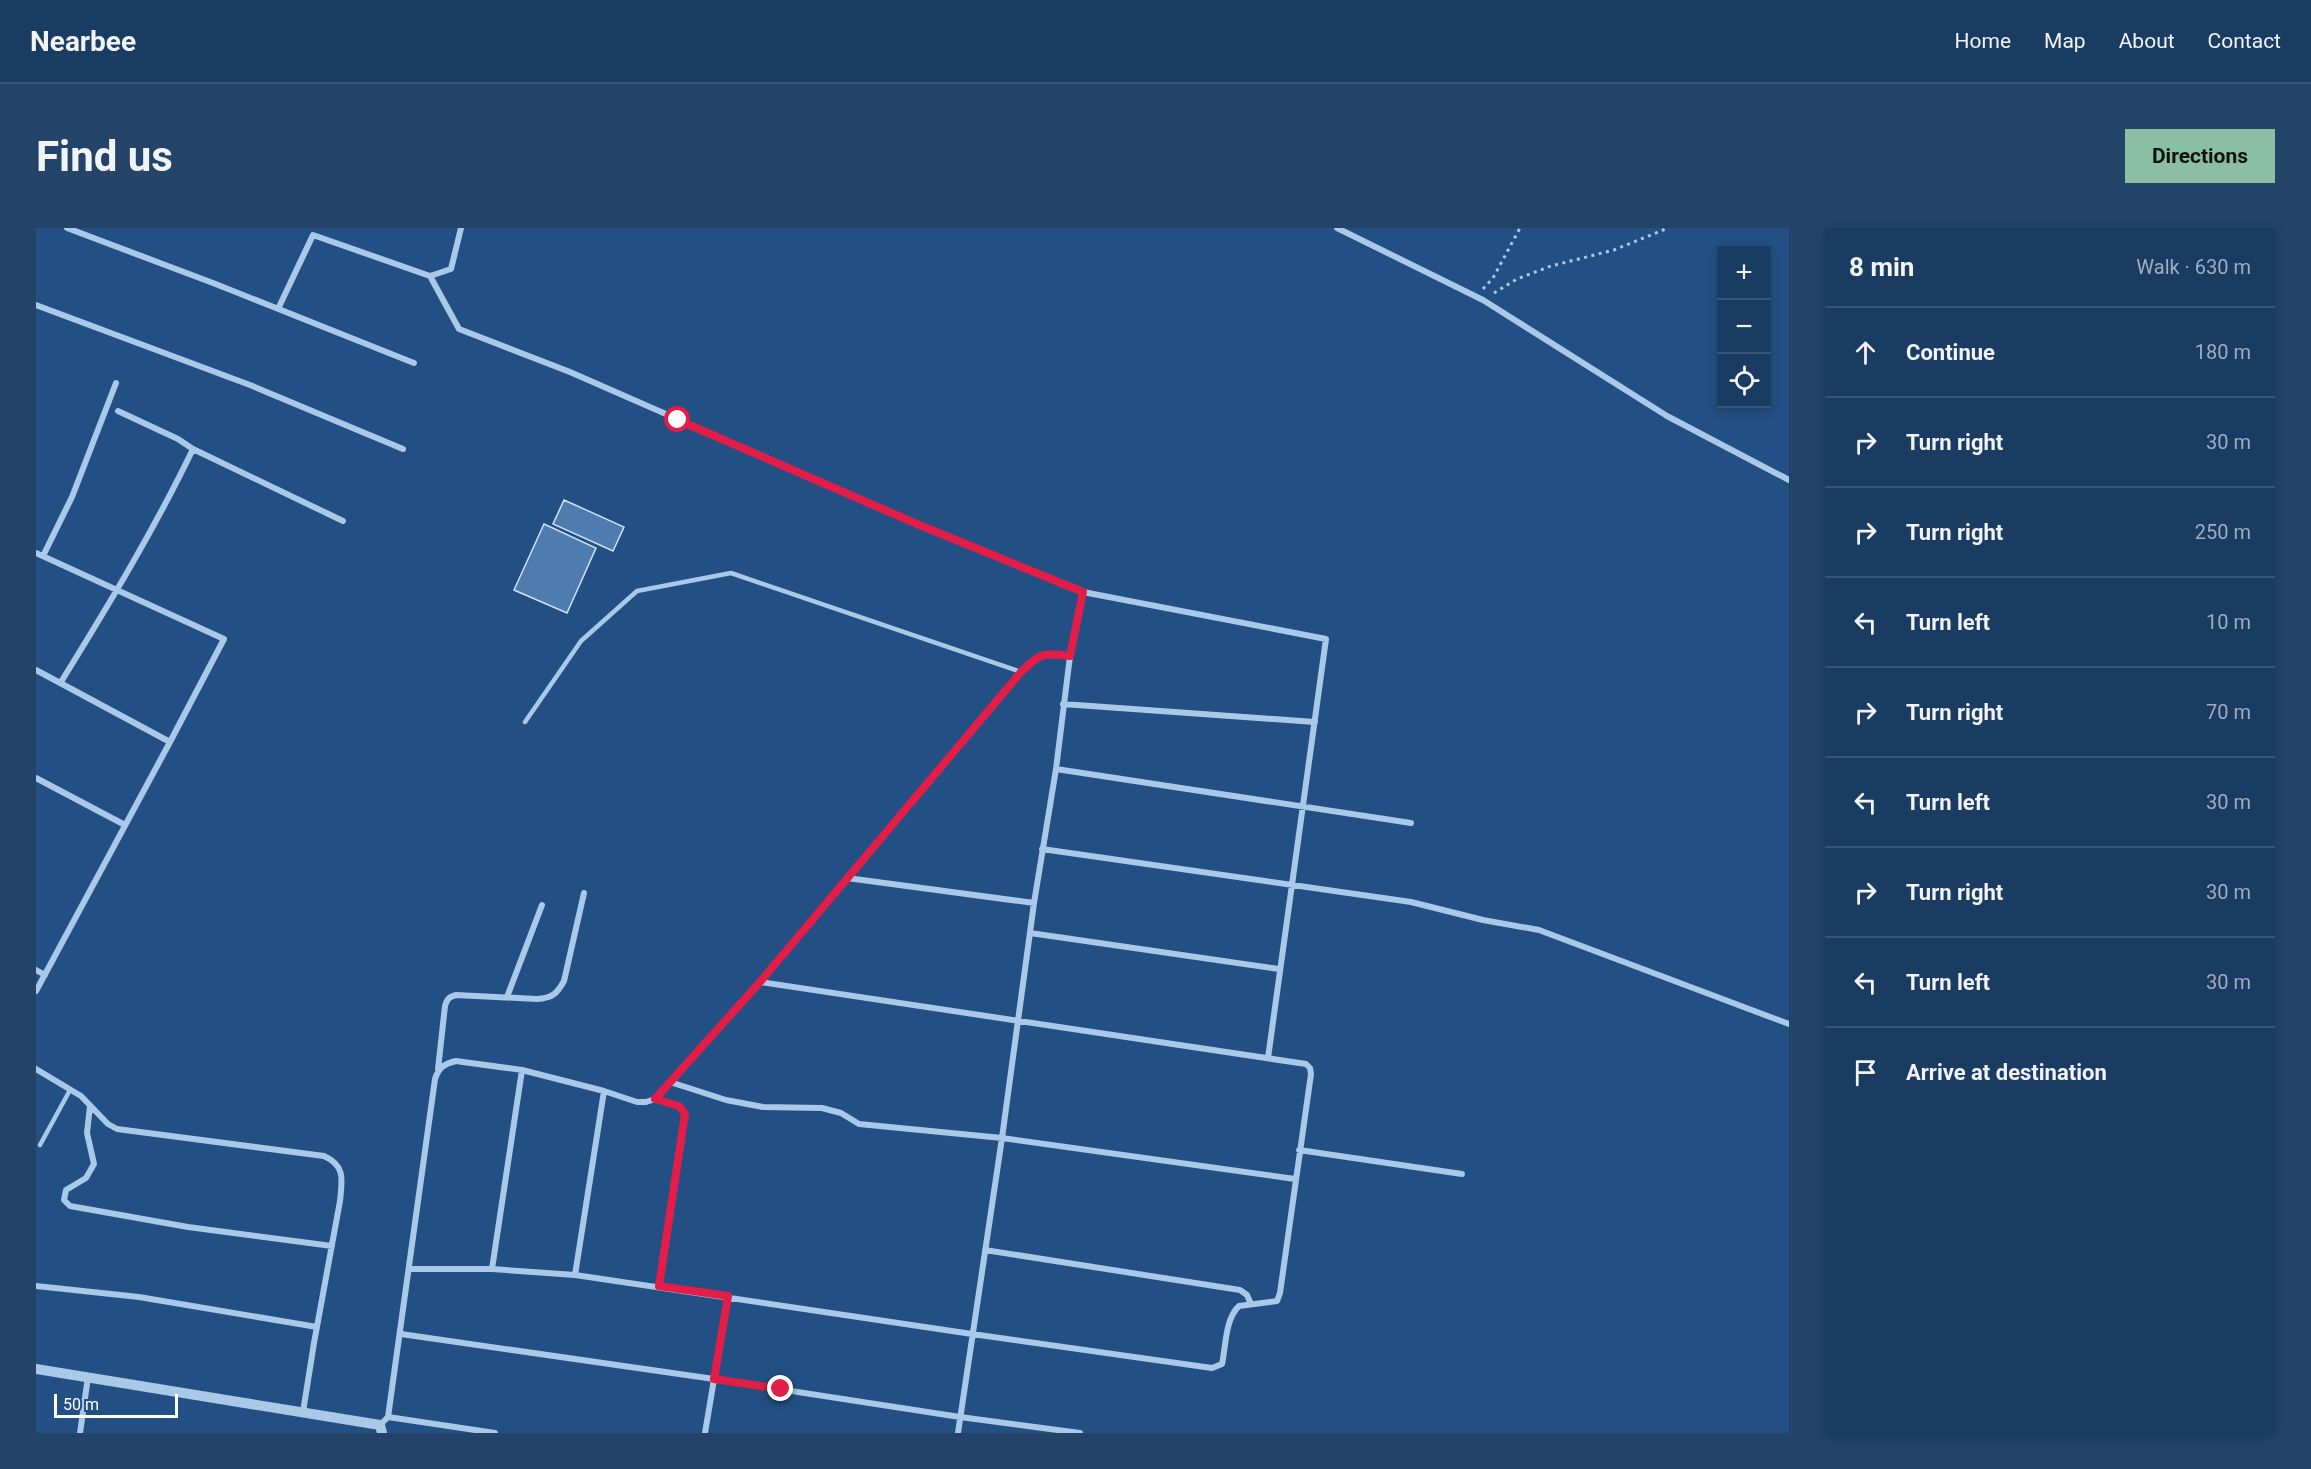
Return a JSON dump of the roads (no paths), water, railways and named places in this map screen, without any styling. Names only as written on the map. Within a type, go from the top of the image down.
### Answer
[{"type":"street","points":[[67,228],[414,363]]},
{"type":"street","points":[[278,309],[313,235],[430,276],[451,269],[461,228]]},
{"type":"street","points":[[1337,228],[1480,298],[1666,416],[1789,480]]},
{"type":"street","points":[[430,276],[459,330],[570,372],[917,524],[1083,592],[1326,639],[1268,1058]]},
{"type":"street","points":[[36,305],[250,385],[403,449]]},
{"type":"street","points":[[36,991],[224,639],[39,554],[72,497],[116,383]]},
{"type":"street","points":[[118,411],[343,521]]},
{"type":"street","points":[[61,682],[118,590],[193,449]]},
{"type":"street","points":[[958,1433],[1034,903],[1056,769],[1070,656],[1083,592]]},
{"type":"street","points":[[438,1069],[456,1061],[522,1070],[637,1102],[655,1099],[760,982],[1021,672],[1038,656],[1048,653],[1070,656]]},
{"type":"street","points":[[36,670],[170,742]]},
{"type":"street","points":[[1064,704],[1315,722]]},
{"type":"street","points":[[1056,769],[1411,823]]},
{"type":"street","points":[[36,778],[125,825]]},
{"type":"street","points":[[1042,849],[1411,902],[1483,920],[1539,930],[1789,1024]]},
{"type":"street","points":[[847,878],[1034,903]]},
{"type":"street","points":[[36,1369],[303,1412],[381,1429],[388,1417],[401,1334],[447,999],[456,995],[550,998],[559,990],[564,981],[584,893]]},
{"type":"street","points":[[507,997],[542,905]]},
{"type":"street","points":[[1030,933],[1279,969]]},
{"type":"street","points":[[36,970],[45,975]]},
{"type":"street","points":[[409,1269],[492,1269],[575,1275],[972,1334],[1217,1367],[1222,1364],[1231,1317],[1239,1306],[1277,1301],[1280,1293],[1310,1068],[1306,1064],[760,982]]},
{"type":"street","points":[[36,1069],[70,1090],[108,1124],[117,1129],[324,1156],[337,1165],[342,1177],[340,1201],[303,1412]]},
{"type":"street","points":[[492,1269],[522,1070]]},
{"type":"street","points":[[670,1082],[726,1100],[763,1107],[822,1108],[841,1113],[859,1124],[1002,1138],[1295,1179]]},
{"type":"street","points":[[575,1275],[604,1091]]},
{"type":"street","points":[[655,1099],[679,1106],[685,1114],[659,1286]]},
{"type":"street","points":[[90,1106],[87,1133],[94,1164],[86,1178],[66,1190],[64,1200],[70,1206],[188,1227],[332,1246]]},
{"type":"street","points":[[1299,1150],[1462,1174]]},
{"type":"street","points":[[985,1250],[1240,1290],[1251,1304]]},
{"type":"street","points":[[36,1286],[139,1297],[317,1327]]},
{"type":"street","points":[[705,1433],[728,1296]]},
{"type":"street","points":[[401,1334],[714,1379],[960,1418],[1080,1433]]},
{"type":"street","points":[[80,1433],[88,1377]]},
{"type":"street","points":[[388,1417],[495,1433]]},
{"type":"lane","points":[[525,722],[581,641],[638,591],[731,573],[1021,672]]},
{"type":"lane","points":[[40,1145],[70,1090]]}]
